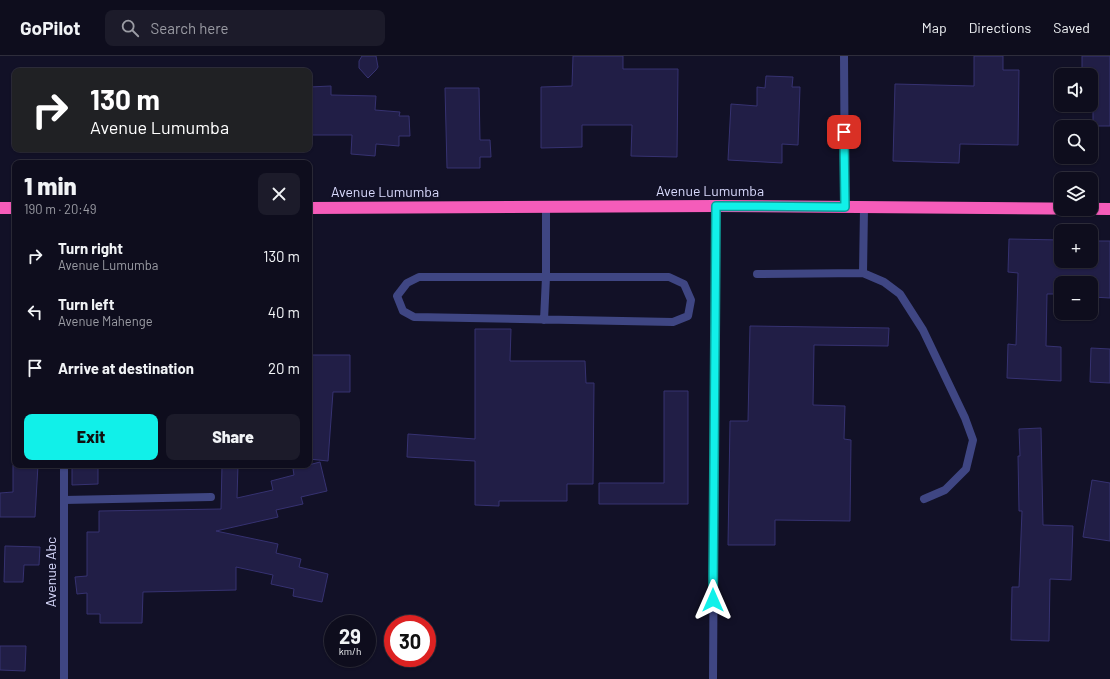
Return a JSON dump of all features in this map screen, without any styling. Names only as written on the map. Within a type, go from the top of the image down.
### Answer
[{"type":"highway","name":"Avenue Lumumba","points":[[312,208],[716,206],[1110,210]]},
{"type":"highway","points":[[0,208],[12,208]]},
{"type":"street","points":[[844,56],[845,207]]},
{"type":"street","points":[[712,679],[716,206]]},
{"type":"street","points":[[544,320],[546,277],[546,207]]},
{"type":"street","points":[[863,273],[864,208]]},
{"type":"street","points":[[758,274],[863,273],[884,282],[900,294],[923,330],[965,418],[973,440],[966,469],[945,490],[924,499]]},
{"type":"street","points":[[419,277],[546,277],[669,277],[684,284],[691,300],[688,316],[673,322],[414,317],[403,310],[397,296],[407,283],[419,277]]},
{"type":"street","name":"Avenue Abc","points":[[64,468],[64,679]]},
{"type":"street","points":[[64,500],[211,497]]},
{"type":"building","points":[[362,56],[376,56],[378,67],[368,78],[359,68],[359,61]]},
{"type":"building","points":[[573,56],[623,56],[623,69],[678,69],[677,157],[631,156],[632,125],[582,125],[582,147],[541,148],[541,87],[572,86]]},
{"type":"building","points":[[974,56],[1003,56],[1003,70],[1019,70],[1018,145],[960,144],[959,163],[893,161],[895,84],[974,86]]},
{"type":"building","points":[[1082,56],[1110,56],[1110,126],[1098,126],[1098,120],[1093,120],[1093,112],[1098,112],[1098,68],[1082,68]]},
{"type":"building","points":[[766,76],[793,77],[792,87],[800,87],[798,145],[782,144],[782,163],[728,160],[731,104],[757,106],[757,87],[765,88]]},
{"type":"building","points":[[331,86],[331,95],[376,96],[375,110],[400,112],[399,116],[409,116],[410,136],[399,136],[399,146],[376,144],[375,156],[351,154],[352,135],[312,135],[312,87]]},
{"type":"building","points":[[445,88],[479,88],[480,140],[490,140],[491,157],[480,157],[480,168],[447,168]]},
{"type":"building","points":[[1009,239],[1054,240],[1054,268],[1098,268],[1098,241],[1110,241],[1110,298],[1098,297],[1098,276],[1054,276],[1054,294],[1047,294],[1046,346],[1061,347],[1061,381],[1007,378],[1008,344],[1016,345],[1018,273],[1008,272]]},
{"type":"building","points":[[750,326],[889,328],[888,346],[814,345],[813,405],[845,406],[844,439],[851,440],[850,521],[775,520],[775,545],[728,545],[730,421],[748,421]]},
{"type":"building","points":[[475,329],[511,329],[510,361],[585,361],[586,383],[594,383],[593,484],[567,484],[567,501],[499,501],[499,506],[475,505],[475,461],[407,457],[408,434],[475,439]]},
{"type":"building","points":[[1091,348],[1110,349],[1110,383],[1090,382]]},
{"type":"building","points":[[312,355],[350,355],[350,392],[333,392],[328,461],[312,459]]},
{"type":"building","points":[[664,391],[688,391],[688,504],[599,504],[599,483],[664,483]]},
{"type":"building","points":[[1041,428],[1043,525],[1073,526],[1071,580],[1050,579],[1049,641],[1011,640],[1012,587],[1019,587],[1022,511],[1019,511],[1019,429]]},
{"type":"building","points":[[320,462],[327,491],[301,497],[303,504],[276,510],[278,517],[216,531],[278,544],[276,553],[301,559],[299,567],[328,574],[322,602],[293,596],[294,589],[271,584],[273,575],[236,567],[236,590],[143,592],[142,623],[100,623],[100,614],[87,614],[87,593],[77,594],[75,577],[87,576],[87,532],[99,532],[99,511],[221,509],[222,468],[238,468],[237,498],[273,490],[271,481],[294,475],[293,469],[312,468],[312,464]]},
{"type":"building","points":[[13,468],[38,468],[35,517],[0,517],[0,493],[13,492]]},
{"type":"building","points":[[72,468],[98,468],[98,484],[72,485]]},
{"type":"building","points":[[1092,480],[1110,483],[1110,541],[1083,537]]},
{"type":"building","points":[[5,546],[40,547],[39,565],[24,565],[23,582],[4,582]]},
{"type":"building","points":[[0,646],[26,646],[25,671],[0,670]]},
{"type":"route","points":[[713,600],[716,206],[845,207],[844,132]]}]
